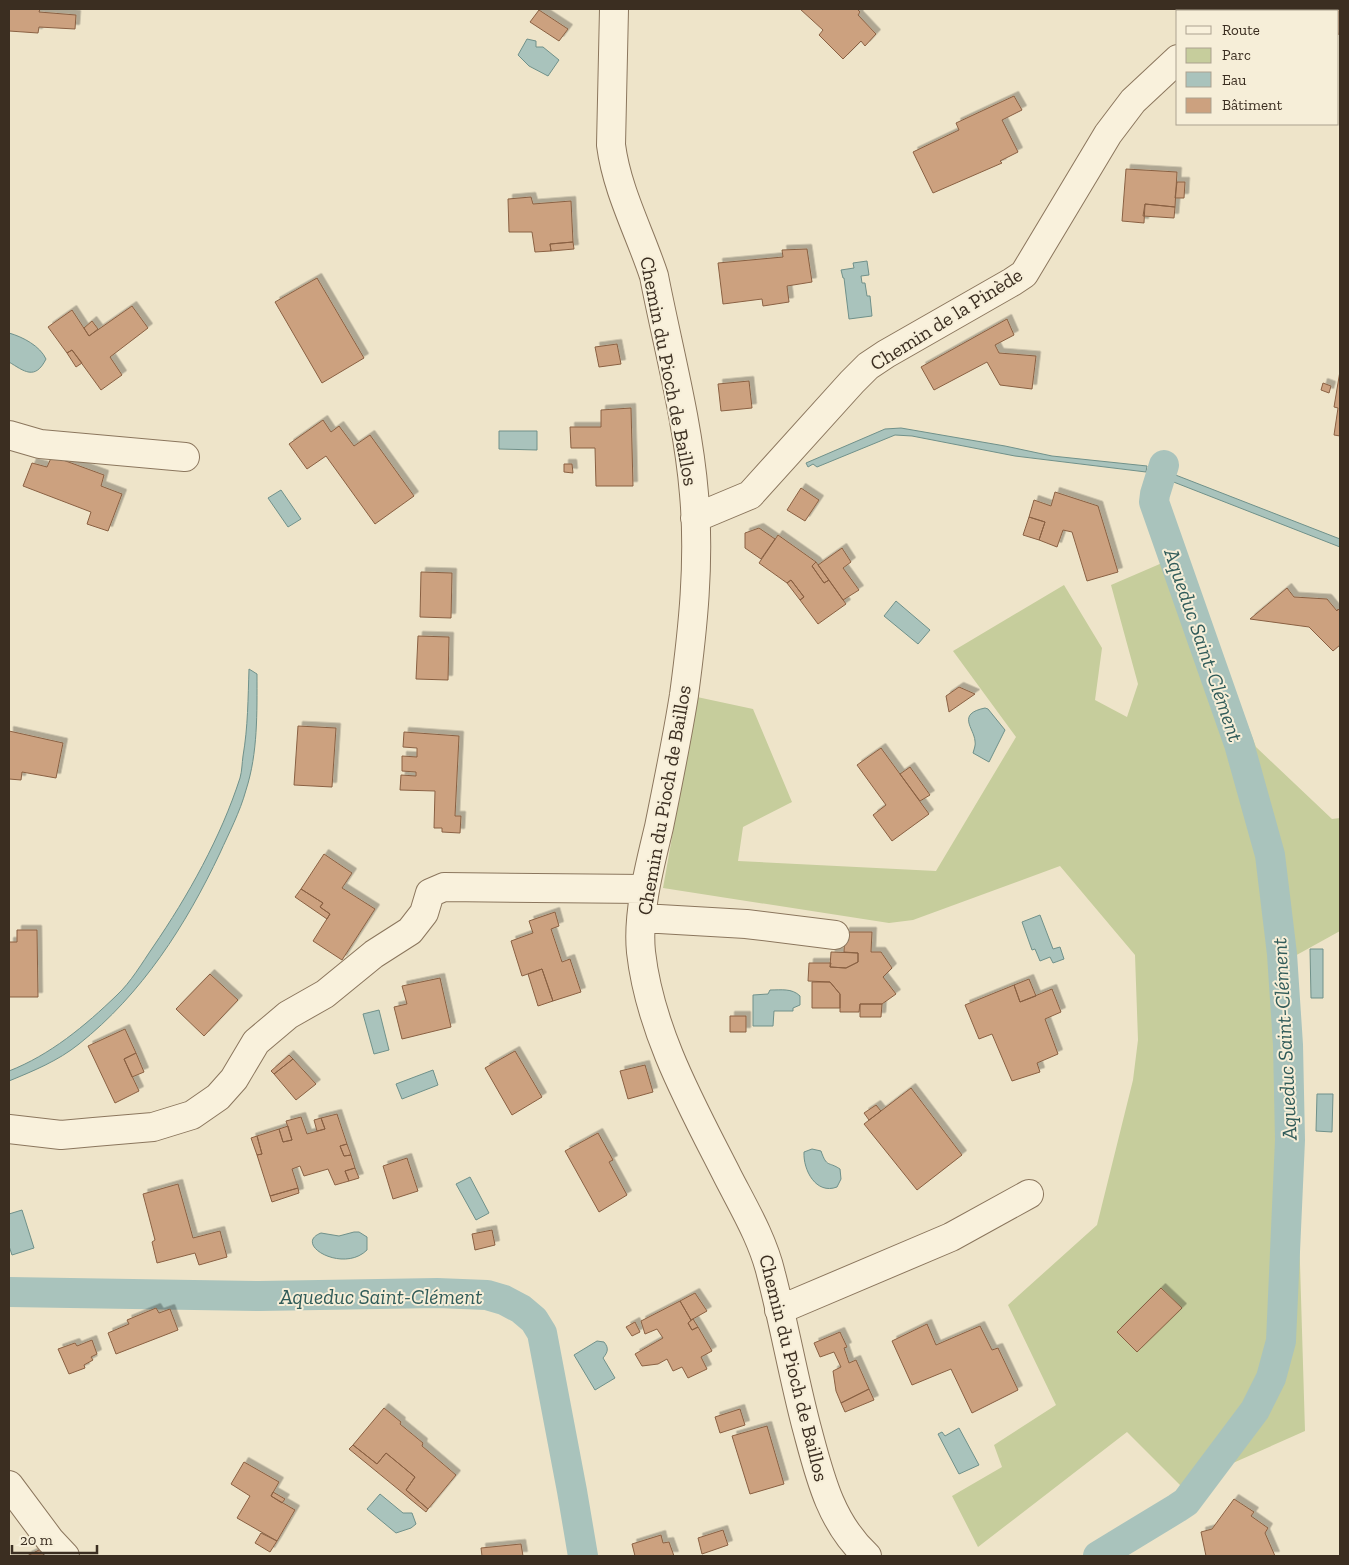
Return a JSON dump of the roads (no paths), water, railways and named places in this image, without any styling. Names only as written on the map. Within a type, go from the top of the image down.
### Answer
[{"type":"street","name":"Chemin du Pioch de Baillos","points":[[614,9],[611,145],[613,164],[654,276],[686,434],[693,482],[697,546],[695,604],[685,688],[671,767],[645,889],[641,950],[650,1002],[690,1104],[766,1253],[793,1376],[817,1467],[836,1516],[850,1539],[867,1556]]},
{"type":"street","name":"Chemin de la Pinède","points":[[695,518],[750,495],[868,366],[1024,274],[1093,158],[1124,112],[1176,61]]},
{"type":"street","points":[[9,435],[40,444],[185,457]]},
{"type":"street","points":[[9,1129],[61,1135],[153,1127],[192,1115],[218,1096],[234,1079],[256,1042],[288,1015],[325,994],[374,954],[410,930],[424,914],[430,893],[444,887],[645,889]]},
{"type":"street","points":[[642,918],[746,924],[835,936]]},
{"type":"street","points":[[779,1310],[951,1237],[1029,1194]]},
{"type":"street","points":[[9,1485],[50,1540],[65,1556]]},
{"type":"water","points":[[527,39],[536,41],[536,47],[543,47],[559,60],[548,76],[529,66],[518,55]]},
{"type":"water","points":[[867,261],[869,275],[861,276],[862,283],[865,283],[867,296],[870,296],[872,316],[849,319],[844,278],[841,270],[854,268],[853,263]]},
{"type":"water","points":[[9,333],[20,337],[40,350],[46,359],[38,370],[33,372],[24,371],[9,362]]},
{"type":"water","points":[[901,428],[1052,456],[1147,466],[1146,472],[1015,456],[912,436],[895,435],[817,467],[813,464],[808,467],[806,463],[885,429]]},
{"type":"water","points":[[499,431],[537,431],[537,450],[499,449]]},
{"type":"water","points":[[1173,474],[1340,539],[1340,547],[1171,481]]},
{"type":"water","points":[[281,490],[301,519],[288,527],[268,498]]},
{"type":"water","points":[[896,601],[930,630],[918,644],[884,616]]},
{"type":"water","points":[[249,669],[257,674],[256,732],[253,762],[244,798],[207,880],[177,932],[142,981],[102,1024],[63,1056],[9,1081],[9,1071],[39,1057],[66,1039],[122,990],[166,928],[191,887],[223,822],[240,778],[247,723]]},
{"type":"water","points":[[985,708],[988,709],[1005,730],[989,762],[973,753],[975,742],[969,722],[971,714]]},
{"type":"water","points":[[1040,915],[1053,949],[1060,947],[1064,959],[1053,963],[1050,957],[1040,961],[1035,949],[1032,950],[1022,922]]},
{"type":"water","points":[[1310,949],[1323,949],[1323,998],[1311,998]]},
{"type":"water","points":[[770,990],[786,990],[797,993],[800,996],[800,1005],[793,1008],[793,1011],[774,1011],[773,1026],[753,1026],[753,995],[768,994]]},
{"type":"water","points":[[379,1010],[389,1050],[374,1054],[363,1014]]},
{"type":"water","points":[[433,1070],[438,1085],[402,1099],[396,1084]]},
{"type":"water","points":[[1317,1094],[1333,1094],[1332,1132],[1316,1131]]},
{"type":"water","points":[[812,1149],[821,1151],[826,1162],[840,1169],[841,1179],[837,1187],[830,1189],[823,1187],[817,1184],[808,1173],[804,1152]]},
{"type":"water","points":[[470,1177],[489,1213],[476,1220],[456,1184]]},
{"type":"water","points":[[22,1210],[34,1248],[12,1255],[9,1246],[9,1214]]},
{"type":"water","points":[[359,1232],[367,1237],[367,1250],[357,1257],[346,1259],[334,1258],[316,1250],[313,1244],[314,1238],[321,1233],[339,1236]]},
{"type":"water","points":[[597,1341],[604,1342],[607,1346],[607,1352],[603,1358],[615,1378],[595,1390],[574,1355]]},
{"type":"water","points":[[959,1428],[979,1465],[959,1474],[938,1434],[942,1432],[945,1436]]},
{"type":"water","points":[[380,1494],[403,1513],[412,1513],[416,1524],[411,1528],[396,1533],[367,1509]]},
{"type":"waterway","name":"Aqueduc Saint-Clément","points":[[1098,1556],[1186,1502],[1255,1410],[1271,1378],[1281,1341],[1290,1140],[1288,1045],[1282,954],[1270,855],[1239,744],[1154,502],[1164,465]]},
{"type":"waterway","name":"Aqueduc Saint-Clément","points":[[9,1292],[260,1296],[437,1293],[487,1295],[504,1300],[521,1309],[534,1320],[542,1333],[583,1556]]}]
